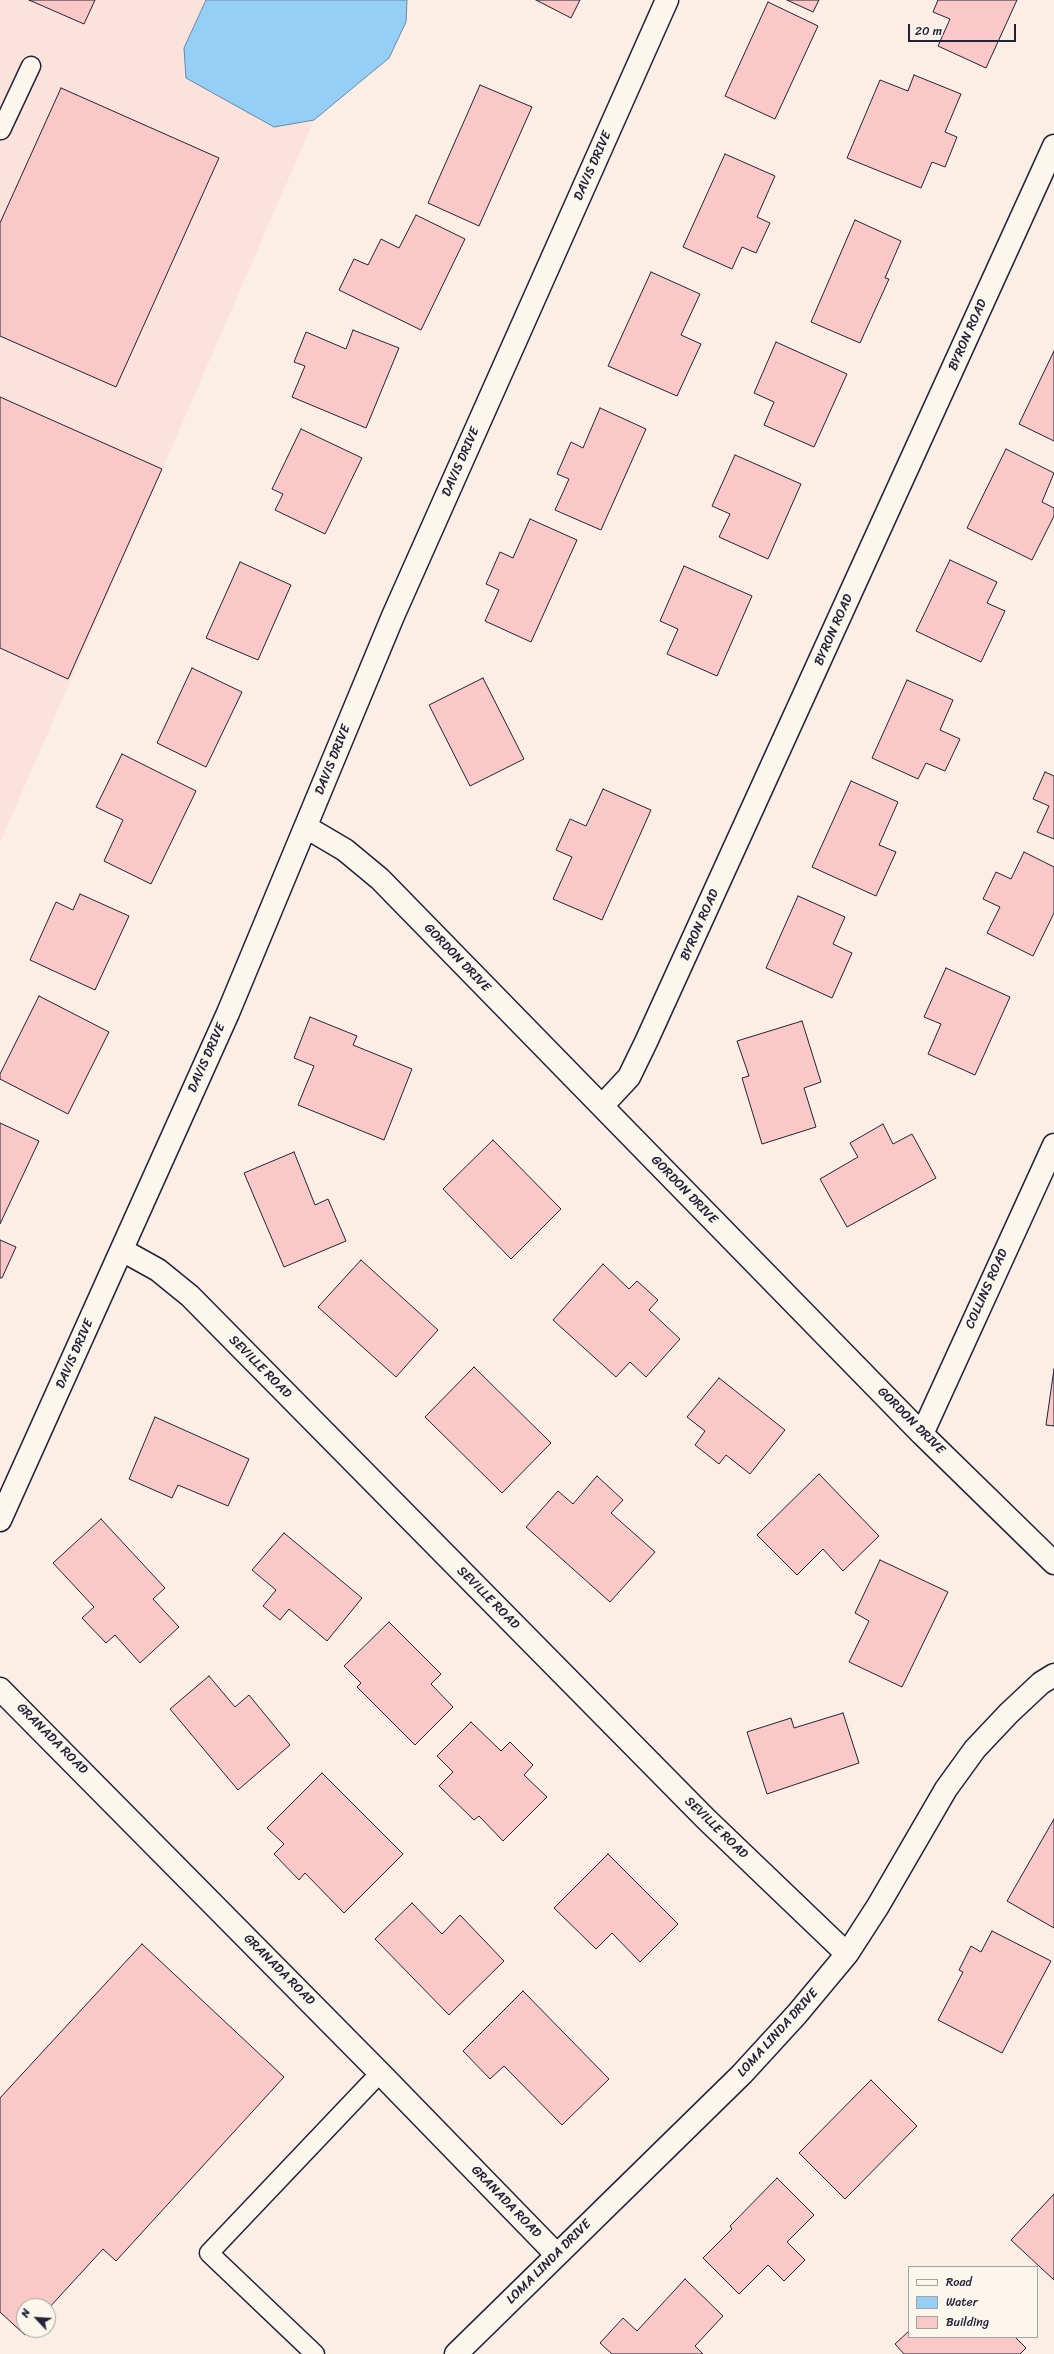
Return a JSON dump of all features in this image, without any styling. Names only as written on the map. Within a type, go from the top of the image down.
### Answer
[{"type":"street","name":"DAVIS DRIVE","points":[[0,1520],[228,1013],[393,616],[667,0]]},
{"type":"street","name":"BYRON ROAD","points":[[602,1106],[629,1077],[646,1042],[1054,146]]},
{"type":"street","name":"GORDON DRIVE","points":[[306,827],[345,850],[380,879],[922,1434],[1054,1563]]},
{"type":"street","name":"COLLINS ROAD","points":[[922,1434],[1054,1145]]},
{"type":"street","name":"SEVILLE ROAD","points":[[122,1250],[158,1270],[190,1296],[706,1819],[847,1954]]},
{"type":"street","name":"LOMA LINDA DRIVE","points":[[456,2354],[556,2254],[742,2074],[797,2014],[847,1954],[878,1906],[946,1789],[975,1749],[1009,1713],[1041,1683],[1054,1675]]},
{"type":"street","name":"GRANADA ROAD","points":[[0,1689],[380,2073],[556,2254]]},
{"type":"lane","points":[[0,130],[31,66]]},
{"type":"lane","points":[[315,2354],[209,2254],[380,2073]]},
{"type":"shaded area","points":[[0,0],[206,0],[184,48],[273,127],[314,120],[0,843]]},
{"type":"water","points":[[206,0],[407,0],[406,22],[389,58],[314,120],[274,127],[186,78],[184,48]]},
{"type":"building","points":[[29,0],[95,0],[84,24]]},
{"type":"building","points":[[536,0],[580,0],[571,18]]},
{"type":"building","points":[[787,0],[819,0],[813,12]]},
{"type":"building","points":[[938,0],[1017,0],[986,68],[938,46],[950,19],[933,12]]},
{"type":"building","points":[[768,2],[818,26],[775,119],[725,96]]},
{"type":"building","points":[[914,75],[961,94],[945,132],[957,137],[945,167],[932,162],[921,188],[847,158],[880,80],[908,91]]},
{"type":"building","points":[[480,85],[532,107],[479,226],[428,203]]},
{"type":"building","points":[[61,88],[219,158],[116,387],[0,336],[0,223]]},
{"type":"building","points":[[725,154],[775,176],[757,217],[770,223],[756,253],[742,247],[732,269],[683,247]]},
{"type":"building","points":[[416,215],[465,239],[421,330],[339,290],[354,259],[368,265],[381,239],[399,248]]},
{"type":"building","points":[[855,220],[901,241],[885,278],[889,279],[860,343],[811,322]]},
{"type":"building","points":[[651,272],[700,294],[681,335],[701,344],[677,396],[608,366]]},
{"type":"building","points":[[353,330],[399,348],[366,428],[292,397],[305,366],[294,362],[306,332],[346,349]]},
{"type":"building","points":[[776,342],[847,374],[814,447],[764,425],[774,402],[754,393]]},
{"type":"building","points":[[1054,351],[1054,441],[1019,424]]},
{"type":"building","points":[[0,397],[162,469],[68,679],[0,648]]},
{"type":"building","points":[[600,408],[646,429],[601,530],[555,510],[569,479],[557,474],[571,442],[583,448]]},
{"type":"building","points":[[301,429],[362,458],[325,534],[275,510],[283,494],[272,489]]},
{"type":"building","points":[[1006,449],[1054,473],[1042,502],[1054,508],[1054,516],[1032,560],[967,528]]},
{"type":"building","points":[[735,455],[801,484],[768,559],[719,537],[730,514],[712,506]]},
{"type":"building","points":[[530,519],[577,540],[531,642],[485,621],[499,590],[486,584],[500,552],[513,558]]},
{"type":"building","points":[[950,560],[997,582],[987,603],[1005,611],[981,662],[916,631]]},
{"type":"building","points":[[240,562],[291,585],[258,660],[206,638]]},
{"type":"building","points":[[684,566],[752,596],[717,676],[667,654],[678,629],[660,621]]},
{"type":"building","points":[[192,668],[242,692],[206,767],[157,743]]},
{"type":"building","points":[[483,678],[524,759],[470,786],[429,705]]},
{"type":"building","points":[[907,680],[953,700],[940,730],[960,739],[945,771],[926,763],[918,779],[872,758]]},
{"type":"building","points":[[122,754],[196,791],[151,884],[104,861],[123,820],[96,807]]},
{"type":"building","points":[[1045,772],[1054,776],[1054,839],[1037,832],[1049,806],[1033,799]]},
{"type":"building","points":[[851,781],[898,802],[879,845],[896,852],[876,896],[812,867]]},
{"type":"building","points":[[603,789],[651,810],[602,920],[553,899],[572,857],[556,850],[570,819],[586,826]]},
{"type":"building","points":[[1024,852],[1054,867],[1054,913],[1033,956],[987,933],[1000,907],[983,899],[996,872],[1011,879]]},
{"type":"building","points":[[80,894],[129,916],[95,990],[30,960],[56,902],[73,910]]},
{"type":"building","points":[[798,896],[845,917],[833,944],[852,953],[832,998],[766,968]]},
{"type":"building","points":[[946,968],[1010,997],[975,1075],[928,1054],[941,1024],[924,1017]]},
{"type":"building","points":[[39,996],[109,1032],[68,1114],[0,1079],[0,1074]]},
{"type":"building","points":[[310,1017],[357,1036],[353,1045],[412,1069],[384,1140],[298,1105],[314,1066],[294,1058]]},
{"type":"building","points":[[802,1021],[821,1082],[804,1088],[816,1127],[762,1144],[742,1078],[749,1076],[737,1041]]},
{"type":"building","points":[[0,1123],[39,1141],[0,1224]]},
{"type":"building","points":[[883,1124],[893,1144],[912,1134],[936,1178],[847,1227],[820,1179],[858,1157],[850,1143]]},
{"type":"building","points":[[493,1140],[561,1209],[511,1259],[443,1189]]},
{"type":"building","points":[[294,1152],[315,1205],[328,1199],[346,1241],[284,1267],[244,1173]]},
{"type":"building","points":[[0,1240],[16,1247],[2,1278],[0,1278]]},
{"type":"building","points":[[361,1260],[438,1330],[396,1377],[318,1307]]},
{"type":"building","points":[[603,1264],[629,1289],[637,1281],[658,1300],[649,1310],[680,1339],[646,1377],[630,1362],[616,1377],[553,1320]]},
{"type":"building","points":[[474,1367],[551,1443],[502,1493],[425,1417]]},
{"type":"building","points":[[1054,1369],[1054,1426],[1046,1425]]},
{"type":"building","points":[[719,1378],[785,1430],[750,1474],[726,1455],[719,1464],[695,1445],[705,1431],[687,1417]]},
{"type":"building","points":[[155,1417],[249,1459],[228,1506],[178,1485],[172,1498],[129,1479]]},
{"type":"building","points":[[819,1474],[879,1536],[843,1571],[823,1549],[797,1575],[757,1535]]},
{"type":"building","points":[[597,1476],[623,1500],[611,1513],[655,1552],[610,1602],[526,1527],[558,1491],[573,1504]]},
{"type":"building","points":[[101,1519],[165,1588],[153,1599],[179,1627],[140,1663],[115,1635],[106,1643],[82,1618],[94,1607],[53,1563]]},
{"type":"building","points":[[284,1533],[362,1598],[327,1641],[289,1609],[280,1620],[263,1606],[276,1590],[252,1570]]},
{"type":"building","points":[[880,1560],[948,1592],[902,1687],[849,1662],[869,1621],[855,1613]]},
{"type":"building","points":[[389,1622],[441,1674],[431,1684],[453,1707],[415,1745],[357,1687],[361,1683],[344,1666]]},
{"type":"building","points":[[209,1676],[235,1707],[249,1695],[290,1745],[238,1790],[170,1709]]},
{"type":"building","points":[[843,1713],[859,1763],[767,1794],[747,1732],[791,1718],[794,1728]]},
{"type":"building","points":[[471,1722],[501,1751],[510,1742],[533,1765],[524,1775],[547,1797],[503,1841],[479,1816],[474,1820],[439,1786],[453,1772],[437,1756]]},
{"type":"building","points":[[322,1773],[403,1854],[344,1913],[305,1873],[299,1880],[274,1854],[284,1844],[267,1828]]},
{"type":"building","points":[[1054,1819],[1054,1928],[1007,1901]]},
{"type":"building","points":[[608,1854],[678,1924],[640,1962],[612,1933],[596,1949],[554,1908]]},
{"type":"building","points":[[412,1903],[442,1934],[460,1915],[504,1961],[449,2015],[375,1939]]},
{"type":"building","points":[[992,1931],[1051,1961],[1002,2053],[938,2020],[963,1972],[959,1970],[971,1946],[981,1952]]},
{"type":"building","points":[[142,1944],[284,2077],[116,2261],[103,2249],[56,2300],[56,2298],[16,2298],[16,2327],[0,2312],[0,2098]]},
{"type":"building","points":[[523,1991],[609,2079],[562,2125],[504,2066],[490,2079],[463,2051]]},
{"type":"building","points":[[871,2080],[917,2126],[845,2199],[799,2153]]},
{"type":"building","points":[[777,2178],[814,2215],[787,2242],[805,2260],[784,2281],[768,2265],[739,2294],[703,2258],[732,2229],[730,2226]]},
{"type":"building","points":[[1054,2194],[1054,2280],[1011,2240]]},
{"type":"building","points":[[685,2279],[723,2316],[695,2346],[703,2354],[612,2354],[600,2343],[623,2318],[637,2331]]},
{"type":"building","points":[[908,2332],[908,2338],[1016,2338],[1026,2348],[1020,2354],[904,2354],[895,2344]]}]
